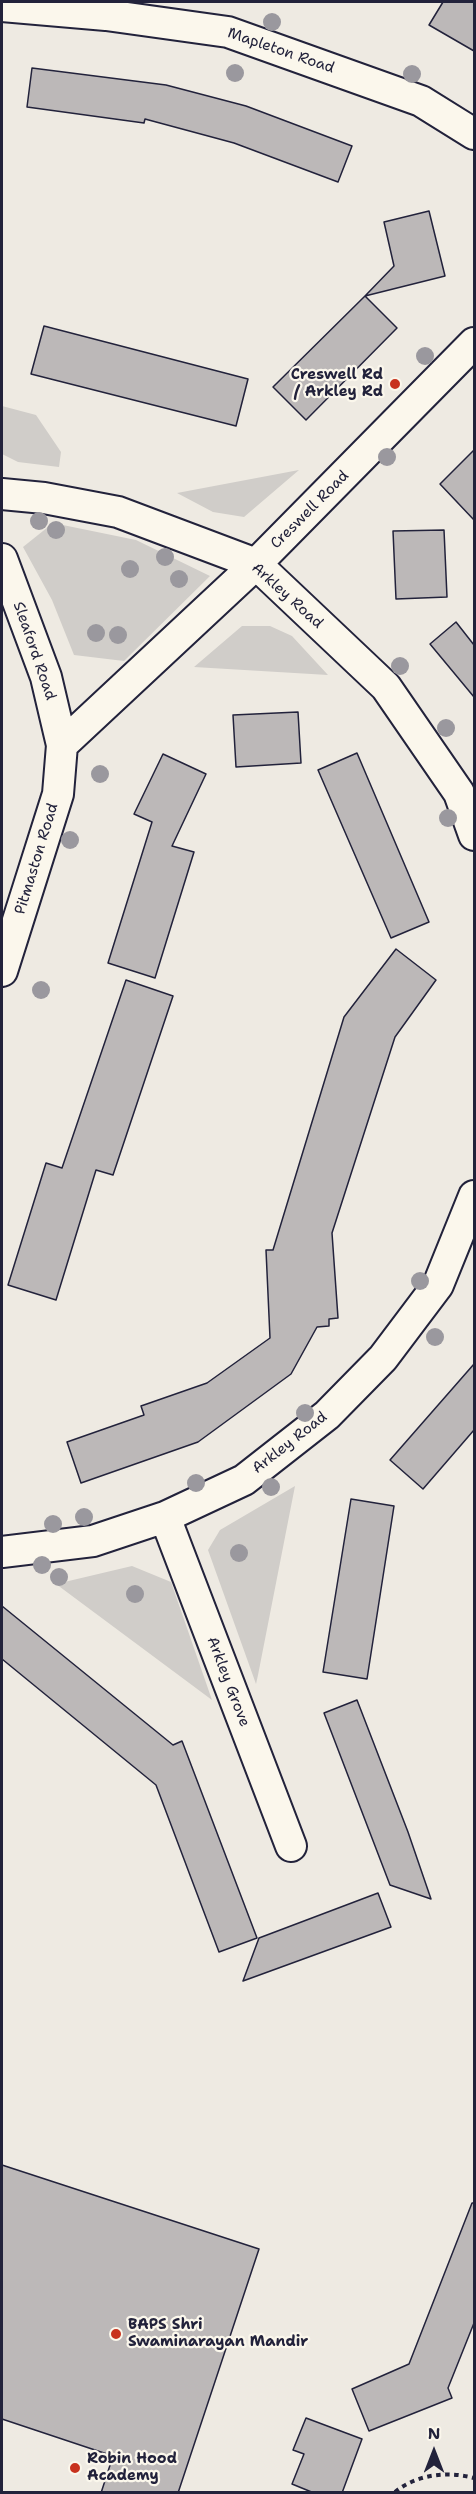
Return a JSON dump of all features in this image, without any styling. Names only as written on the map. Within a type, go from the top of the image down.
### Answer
[{"type":"street","name":"Mapleton Road","points":[[2,6],[106,15],[228,32],[421,100],[474,134]]},
{"type":"street","name":"Creswell Road","points":[[62,745],[256,564],[474,343]]},
{"type":"street","name":"Arkley Road","points":[[2,494],[44,498],[118,512],[256,564],[386,687],[459,793],[474,835]]},
{"type":"street","name":"Sleaford Road","points":[[2,559],[46,677],[62,745]]},
{"type":"street","name":"Pitmaston Road","points":[[2,971],[58,794],[62,745]]},
{"type":"street","name":"Arkley Road","points":[[2,1552],[93,1541],[165,1517],[244,1480],[327,1415],[383,1358],[438,1285],[474,1196]]},
{"type":"street","name":"Arkley Grove","points":[[165,1517],[291,1846]]},
{"type":"path","points":[[395,2493],[401,2487],[429,2476],[458,2474],[474,2478]]},
{"type":"shaded area","points":[[2,406],[36,415],[61,452],[59,467],[18,462],[2,454]]},
{"type":"shaded area","points":[[299,470],[244,517],[213,512],[177,493]]},
{"type":"shaded area","points":[[53,523],[136,540],[210,576],[124,661],[74,655],[52,600],[23,547]]},
{"type":"shaded area","points":[[242,626],[270,626],[292,636],[328,675],[194,667]]},
{"type":"shaded area","points":[[295,1486],[256,1684],[208,1550],[220,1530]]},
{"type":"shaded area","points":[[132,1566],[171,1582],[212,1700],[56,1584]]},
{"type":"building","points":[[443,2],[474,2],[474,51],[429,25]]},
{"type":"building","points":[[32,68],[166,85],[246,106],[352,146],[338,182],[234,143],[145,119],[144,123],[27,107]]},
{"type":"building","points":[[429,211],[445,276],[365,296],[394,266],[384,222]]},
{"type":"building","points":[[365,296],[397,328],[306,420],[273,387]]},
{"type":"building","points":[[44,326],[248,379],[236,426],[31,374]]},
{"type":"building","points":[[474,450],[474,520],[440,484]]},
{"type":"building","points":[[444,530],[447,597],[396,599],[393,531]]},
{"type":"building","points":[[456,622],[474,645],[474,697],[430,644]]},
{"type":"building","points":[[298,712],[301,763],[236,767],[233,715]]},
{"type":"building","points":[[357,753],[429,922],[391,938],[318,770]]},
{"type":"building","points":[[163,754],[206,774],[172,846],[194,852],[155,978],[108,963],[152,822],[134,814]]},
{"type":"building","points":[[396,949],[436,980],[395,1037],[332,1233],[338,1318],[329,1319],[329,1326],[317,1327],[291,1374],[198,1442],[81,1483],[67,1442],[144,1415],[141,1406],[207,1383],[270,1338],[266,1250],[273,1250],[344,1017]]},
{"type":"building","points":[[126,980],[173,996],[113,1175],[96,1170],[56,1300],[8,1285],[46,1163],[62,1168]]},
{"type":"building","points":[[474,1364],[474,1430],[423,1489],[390,1460]]},
{"type":"building","points":[[351,1499],[394,1506],[367,1679],[323,1672]]},
{"type":"building","points":[[2,1606],[173,1745],[182,1741],[257,1938],[219,1952],[156,1785],[2,1659]]},
{"type":"building","points":[[357,1700],[431,1899],[390,1885],[324,1713]]},
{"type":"building","points":[[378,1893],[391,1927],[243,1981],[259,1938]]},
{"type":"building","name":"BAPS Shri Swaminarayan Mandir","points":[[2,2165],[259,2249],[178,2493],[101,2493],[113,2456],[2,2419]]},
{"type":"building","points":[[472,2203],[474,2203],[474,2323],[448,2388],[452,2398],[369,2431],[352,2389],[409,2364]]},
{"type":"building","points":[[306,2418],[362,2439],[342,2493],[314,2493],[292,2484],[304,2454],[293,2450]]},
{"type":"place","name":"Creswell Rd / Arkley Rd","points":[[395,384]]},
{"type":"place","name":"BAPS Shri Swaminarayan Mandir","points":[[116,2334]]},
{"type":"place","name":"Robin Hood Academy","points":[[75,2468]]}]
